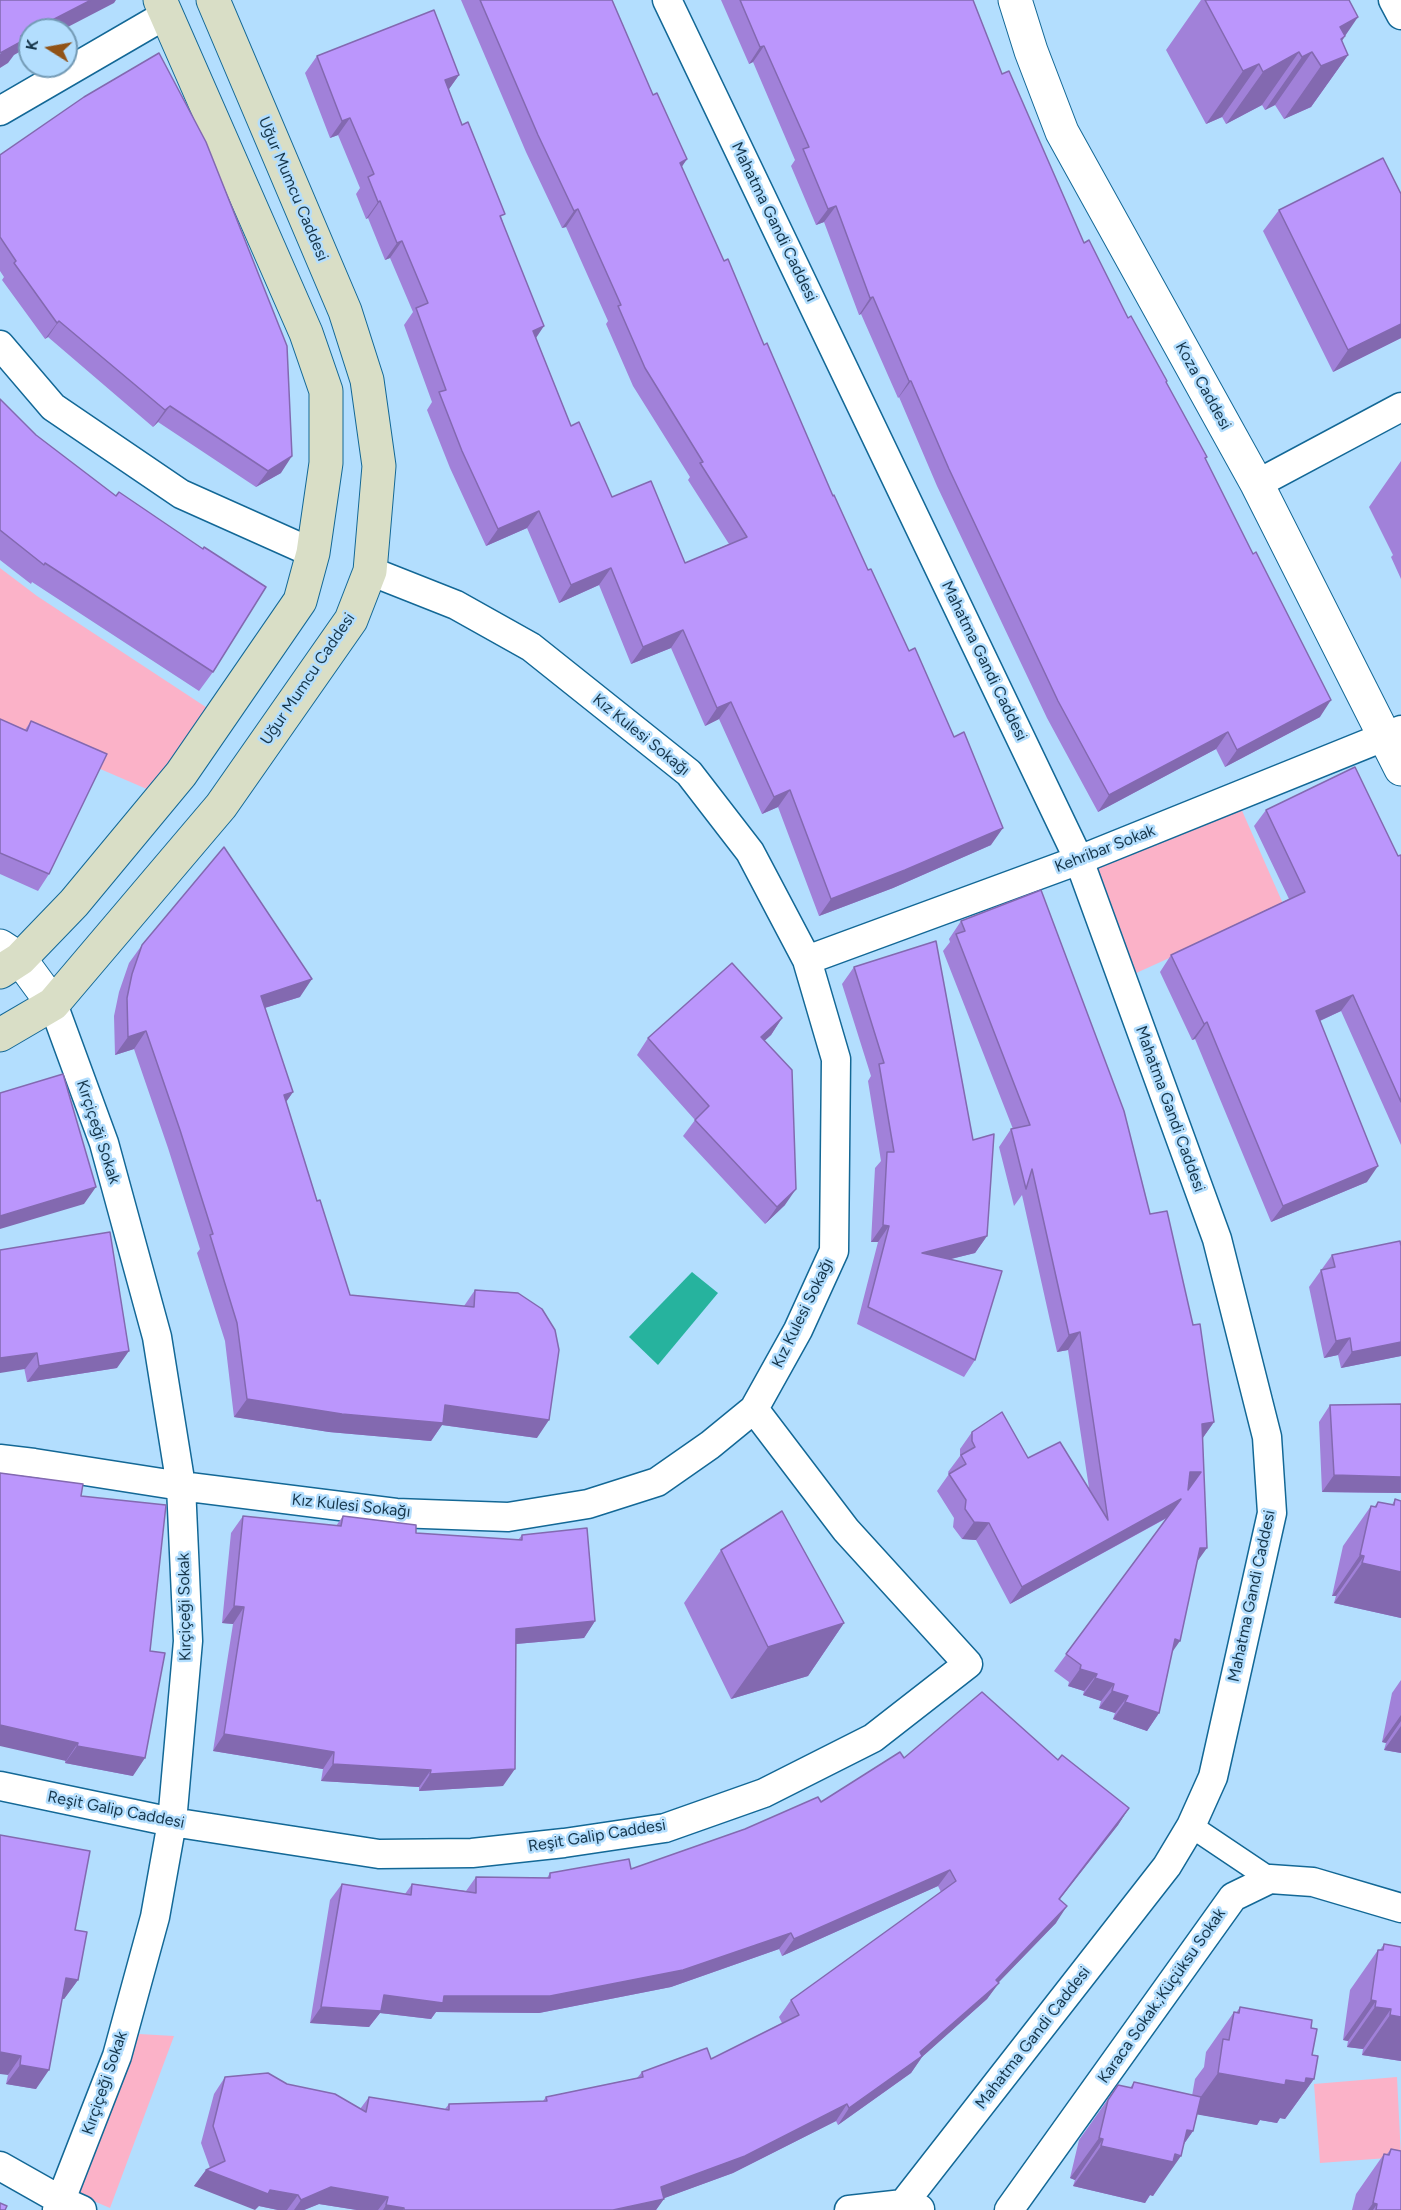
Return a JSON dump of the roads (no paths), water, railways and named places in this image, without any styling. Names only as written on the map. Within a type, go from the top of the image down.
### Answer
[{"type":"main road","name":"Uğur Mumcu Caddesi","points":[[0,1035],[53,1004],[221,806],[351,620],[370,571],[379,466],[368,380],[345,311],[213,0]]},
{"type":"main road","points":[[7,959],[74,903],[181,774],[300,601],[314,553],[326,463],[326,391],[306,333],[174,5]]},
{"type":"street","name":"Mahatma Gandi Caddesi","points":[[667,0],[1079,860],[1217,1239],[1268,1437],[1272,1513],[1213,1777],[1191,1826],[1167,1866],[913,2207]]},
{"type":"street","name":"Koza Caddesi","points":[[1015,0],[1031,51],[1062,132],[1393,733],[1401,769]]},
{"type":"street","points":[[1393,0],[1401,15]]},
{"type":"street","points":[[0,111],[174,5]]},
{"type":"street","points":[[0,345],[53,407],[181,494],[314,553]]},
{"type":"street","points":[[1257,484],[1401,407]]},
{"type":"street","name":"Kız Kulesi Sokağı","points":[[0,1459],[34,1462],[181,1486],[396,1513],[508,1517],[588,1504],[657,1482],[710,1445],[754,1409],[798,1330],[834,1251],[836,1059],[807,960],[750,852],[689,772],[531,647],[456,605],[370,571]]},
{"type":"street","name":"Kehribar Sokak","points":[[807,960],[1079,860],[1393,733]]},
{"type":"street","points":[[7,959],[53,1004]]},
{"type":"street","name":"Kırçiçeği Sokak","points":[[53,1004],[104,1143],[154,1326],[181,1486],[188,1641],[172,1822],[155,1917],[118,2052],[67,2207]]},
{"type":"street","name":"Reşit Galip Caddesi","points":[[0,1786],[172,1822],[379,1854],[472,1853],[564,1843],[665,1828],[764,1793],[873,1738],[968,1664],[846,1530],[754,1409]]},
{"type":"street","points":[[1191,1826],[1270,1879]]},
{"type":"street","name":"Karaca Sokak.;Küçüksu Sokak","points":[[1009,2210],[1233,1897],[1270,1879],[1313,1882],[1401,1908]]},
{"type":"street","points":[[0,2166],[67,2207]]},
{"type":"street","points":[[849,2210],[913,2207]]}]
